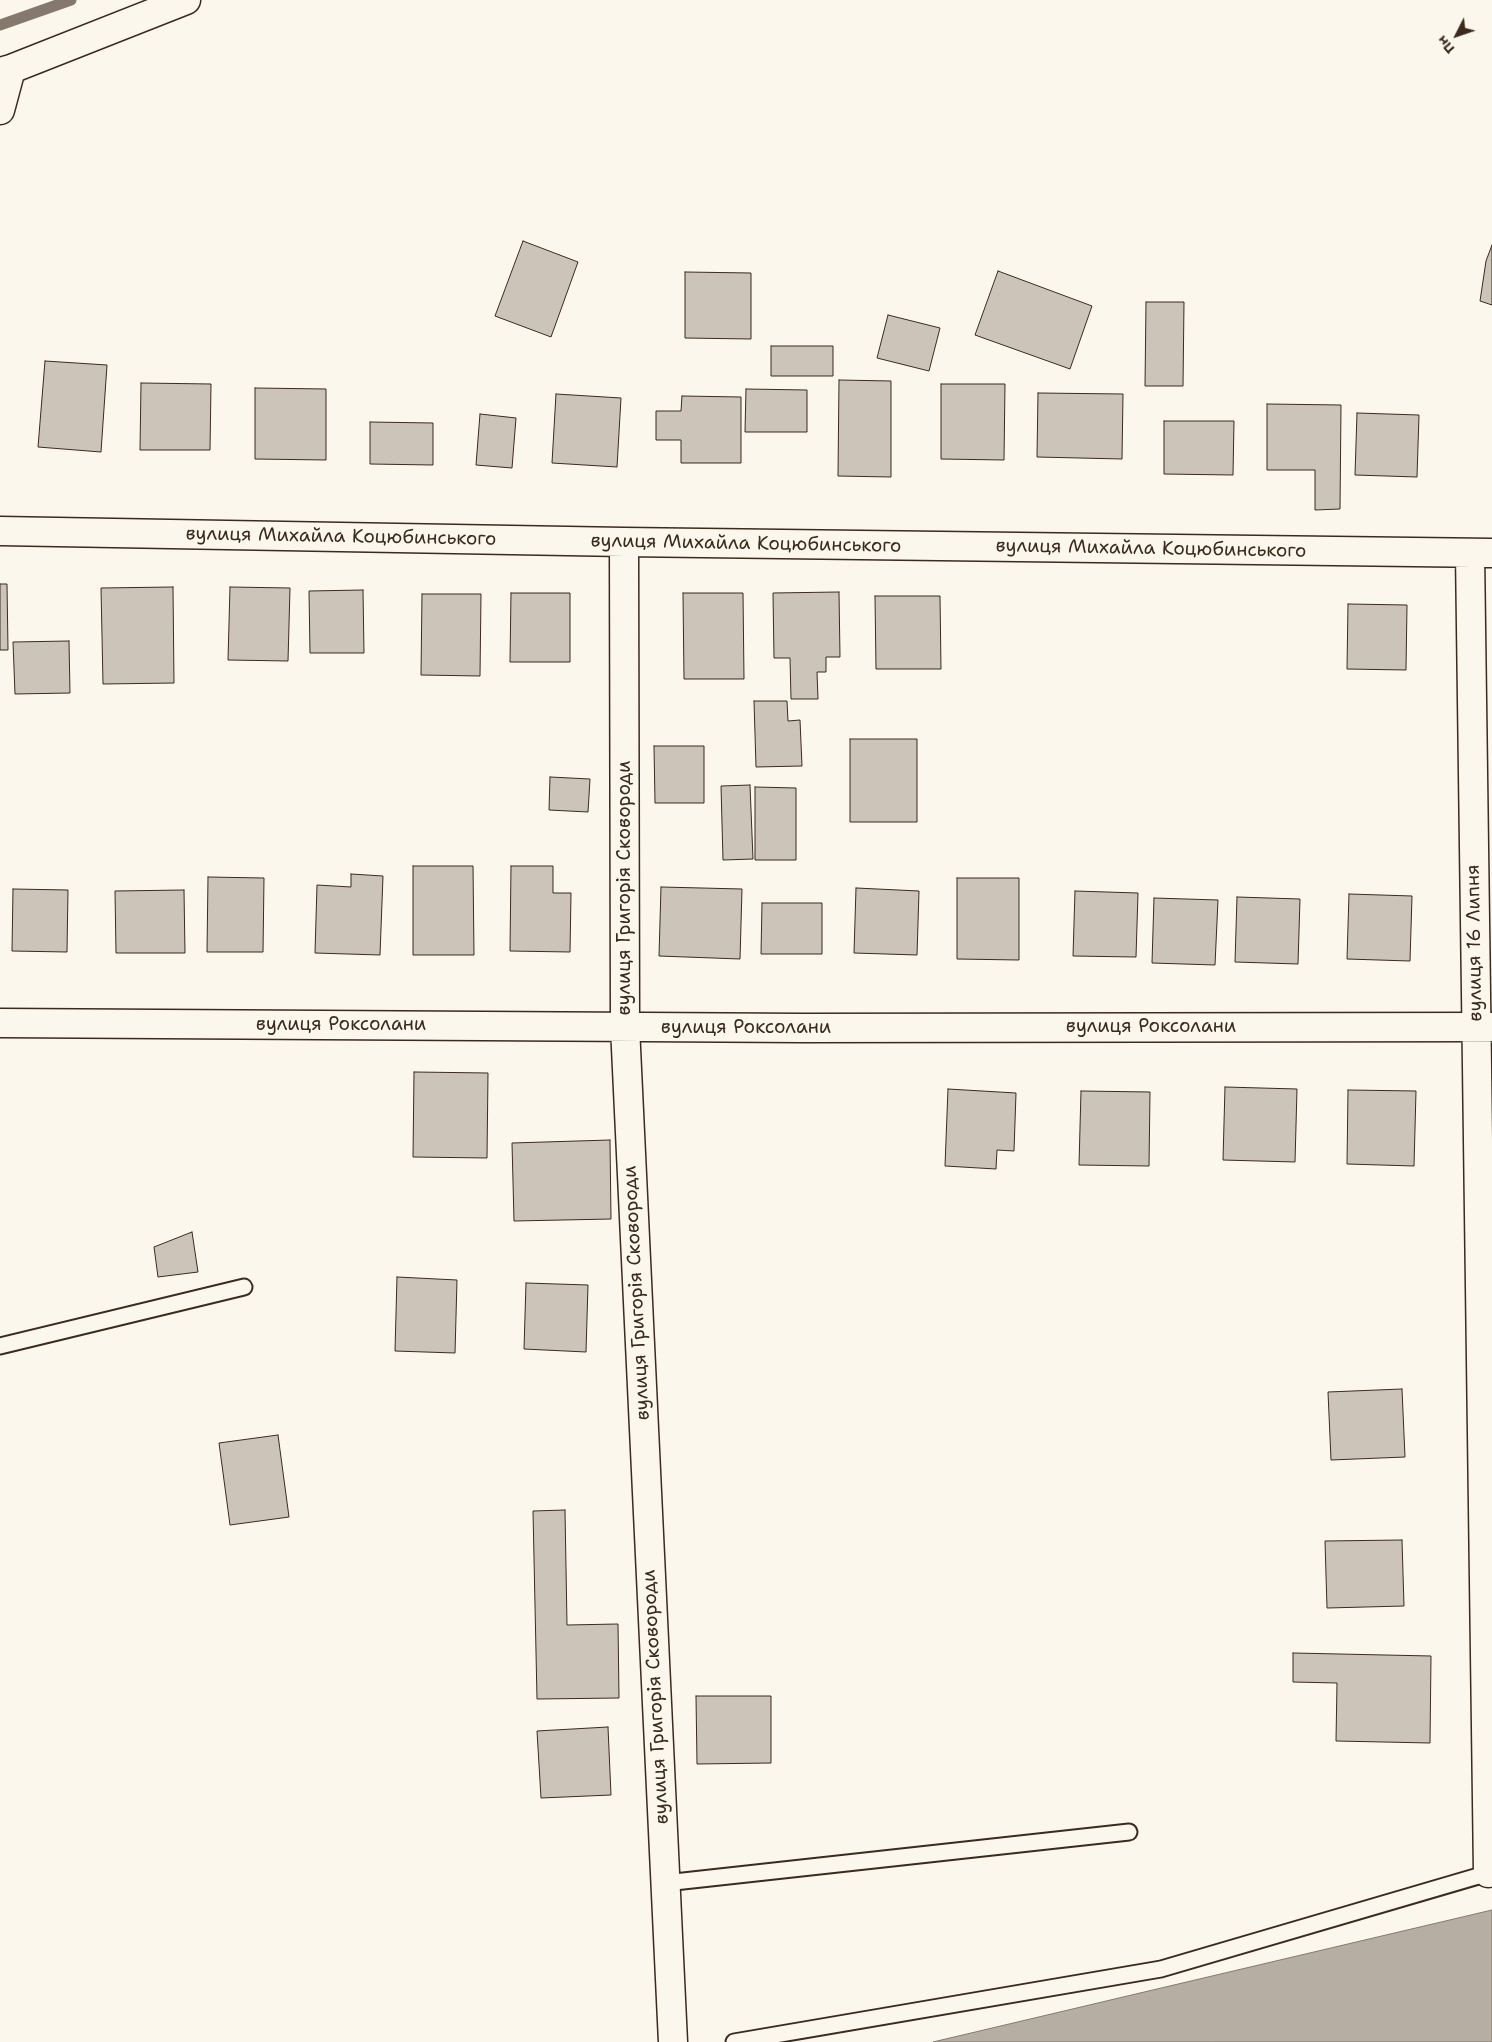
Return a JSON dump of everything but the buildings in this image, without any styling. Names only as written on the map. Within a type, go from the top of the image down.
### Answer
[{"type":"street","points":[[0,110],[6,71],[186,0]]},
{"type":"street","name":"вулиця Михайла Коцюбинського","points":[[0,531],[624,542],[1481,553]]},
{"type":"street","name":"вулиця Григорія Сковороди","points":[[624,542],[624,1027],[673,2042]]},
{"type":"street","name":"вулиця 16 Липня","points":[[1481,553],[1490,1873]]},
{"type":"street","name":"вулиця Роксолани","points":[[0,1023],[624,1027],[1484,1027]]},
{"type":"lane","points":[[0,1346],[244,1287]]},
{"type":"lane","points":[[665,1884],[1129,1832]]},
{"type":"lane","points":[[734,2042],[1161,1969],[1490,1873]]},
{"type":"shaded area","points":[[1492,1910],[1492,2042],[933,2042],[1140,1993]]},
{"type":"waterway","points":[[0,25],[71,0]]}]
